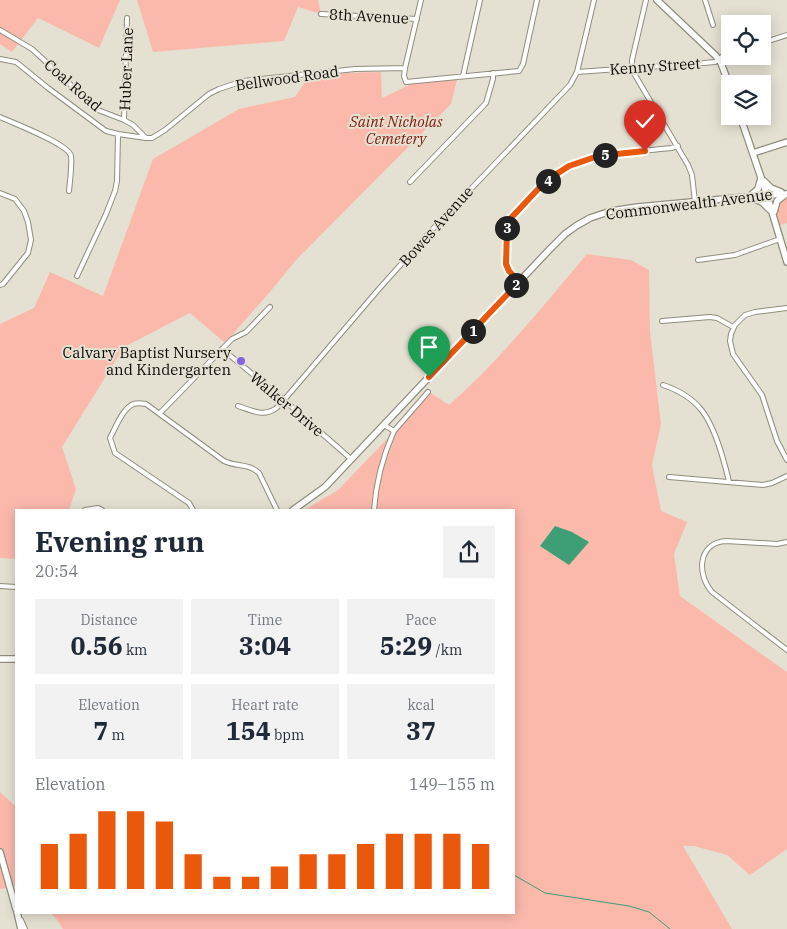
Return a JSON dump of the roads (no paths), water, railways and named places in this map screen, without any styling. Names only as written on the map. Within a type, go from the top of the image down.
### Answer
[{"type":"street","points":[[421,0],[405,68],[404,76],[406,82],[520,70],[537,0]]},
{"type":"street","points":[[462,76],[480,0]]},
{"type":"street","name":"Bowes Avenue","points":[[238,406],[257,413],[274,410],[429,233],[570,85],[577,72],[594,0]]},
{"type":"street","points":[[646,0],[632,68],[691,170],[695,202]]},
{"type":"street","points":[[657,0],[712,51],[719,59],[726,75]]},
{"type":"street","points":[[705,0],[713,25]]},
{"type":"street","name":"8th Avenue","points":[[321,14],[417,19]]},
{"type":"street","name":"Huber Lane","points":[[124,120],[128,18]]},
{"type":"street","name":"Coal Road","points":[[0,30],[32,49],[98,110],[133,125],[146,138]]},
{"type":"street","points":[[771,40],[787,35]]},
{"type":"street","points":[[0,59],[16,62],[106,130],[118,134],[146,138]]},
{"type":"street","name":"Kenny Street","points":[[577,72],[715,62],[719,59]]},
{"type":"street","name":"Bellwood Road","points":[[146,138],[152,138],[165,130],[210,94],[243,81],[355,69],[405,68]]},
{"type":"street","points":[[410,182],[486,103],[493,73]]},
{"type":"street","points":[[0,117],[47,138],[68,150],[71,155],[69,191]]},
{"type":"street","points":[[743,125],[762,178],[787,262]]},
{"type":"street","points":[[77,276],[115,191],[118,134]]},
{"type":"street","points":[[753,153],[787,142]]},
{"type":"street","points":[[519,282],[509,271],[506,264],[508,224],[511,218],[540,187],[564,169],[591,158],[678,146]]},
{"type":"street","points":[[762,178],[771,188],[786,194]]},
{"type":"street","points":[[747,197],[756,191],[762,178]]},
{"type":"street","points":[[0,193],[15,200],[24,210],[31,240],[28,253],[3,284],[0,285]]},
{"type":"street","name":"Commonwealth Avenue","points":[[294,509],[325,488],[564,234],[576,226],[606,213],[620,210],[767,194],[786,194]]},
{"type":"street","points":[[773,216],[777,201],[786,194]]},
{"type":"street","points":[[747,197],[764,203],[773,216]]},
{"type":"street","points":[[698,260],[736,255],[780,239]]},
{"type":"street","points":[[160,413],[232,338],[246,332],[270,307]]},
{"type":"street","points":[[787,308],[748,314],[733,327],[730,338],[732,351],[761,392],[777,441],[787,460]]},
{"type":"street","points":[[662,322],[710,317],[717,318],[733,327]]},
{"type":"street","name":"Walker Drive","points":[[222,349],[351,459]]},
{"type":"street","points":[[663,385],[685,395],[705,415],[715,434],[729,482]]},
{"type":"street","points":[[374,509],[383,456],[394,432],[428,392]]},
{"type":"street","points":[[192,509],[189,504],[114,453],[110,438],[124,412],[130,406],[136,403],[146,404],[224,461],[254,468],[259,473],[277,509]]},
{"type":"street","points":[[384,425],[394,432]]},
{"type":"street","points":[[669,477],[764,485],[787,476]]},
{"type":"street","points":[[787,542],[777,544],[722,541],[714,544],[707,550],[702,566],[704,580],[712,592],[787,650]]},
{"type":"street","points":[[0,586],[15,587]]},
{"type":"street","points":[[0,659],[15,659]]},
{"type":"street","points":[[0,852],[15,905]]},
{"type":"street","points":[[17,914],[21,929]]},
{"type":"street","points":[[18,914],[25,929]]},
{"type":"waterway","points":[[515,876],[545,893],[629,906],[649,912],[670,929]]},
{"type":"place","name":"Calvary Baptist Nursery and Kindergarten","points":[[241,361]]},
{"type":"park label","name":"Saint Nicholas Cemetery","points":[[396,130]]}]
